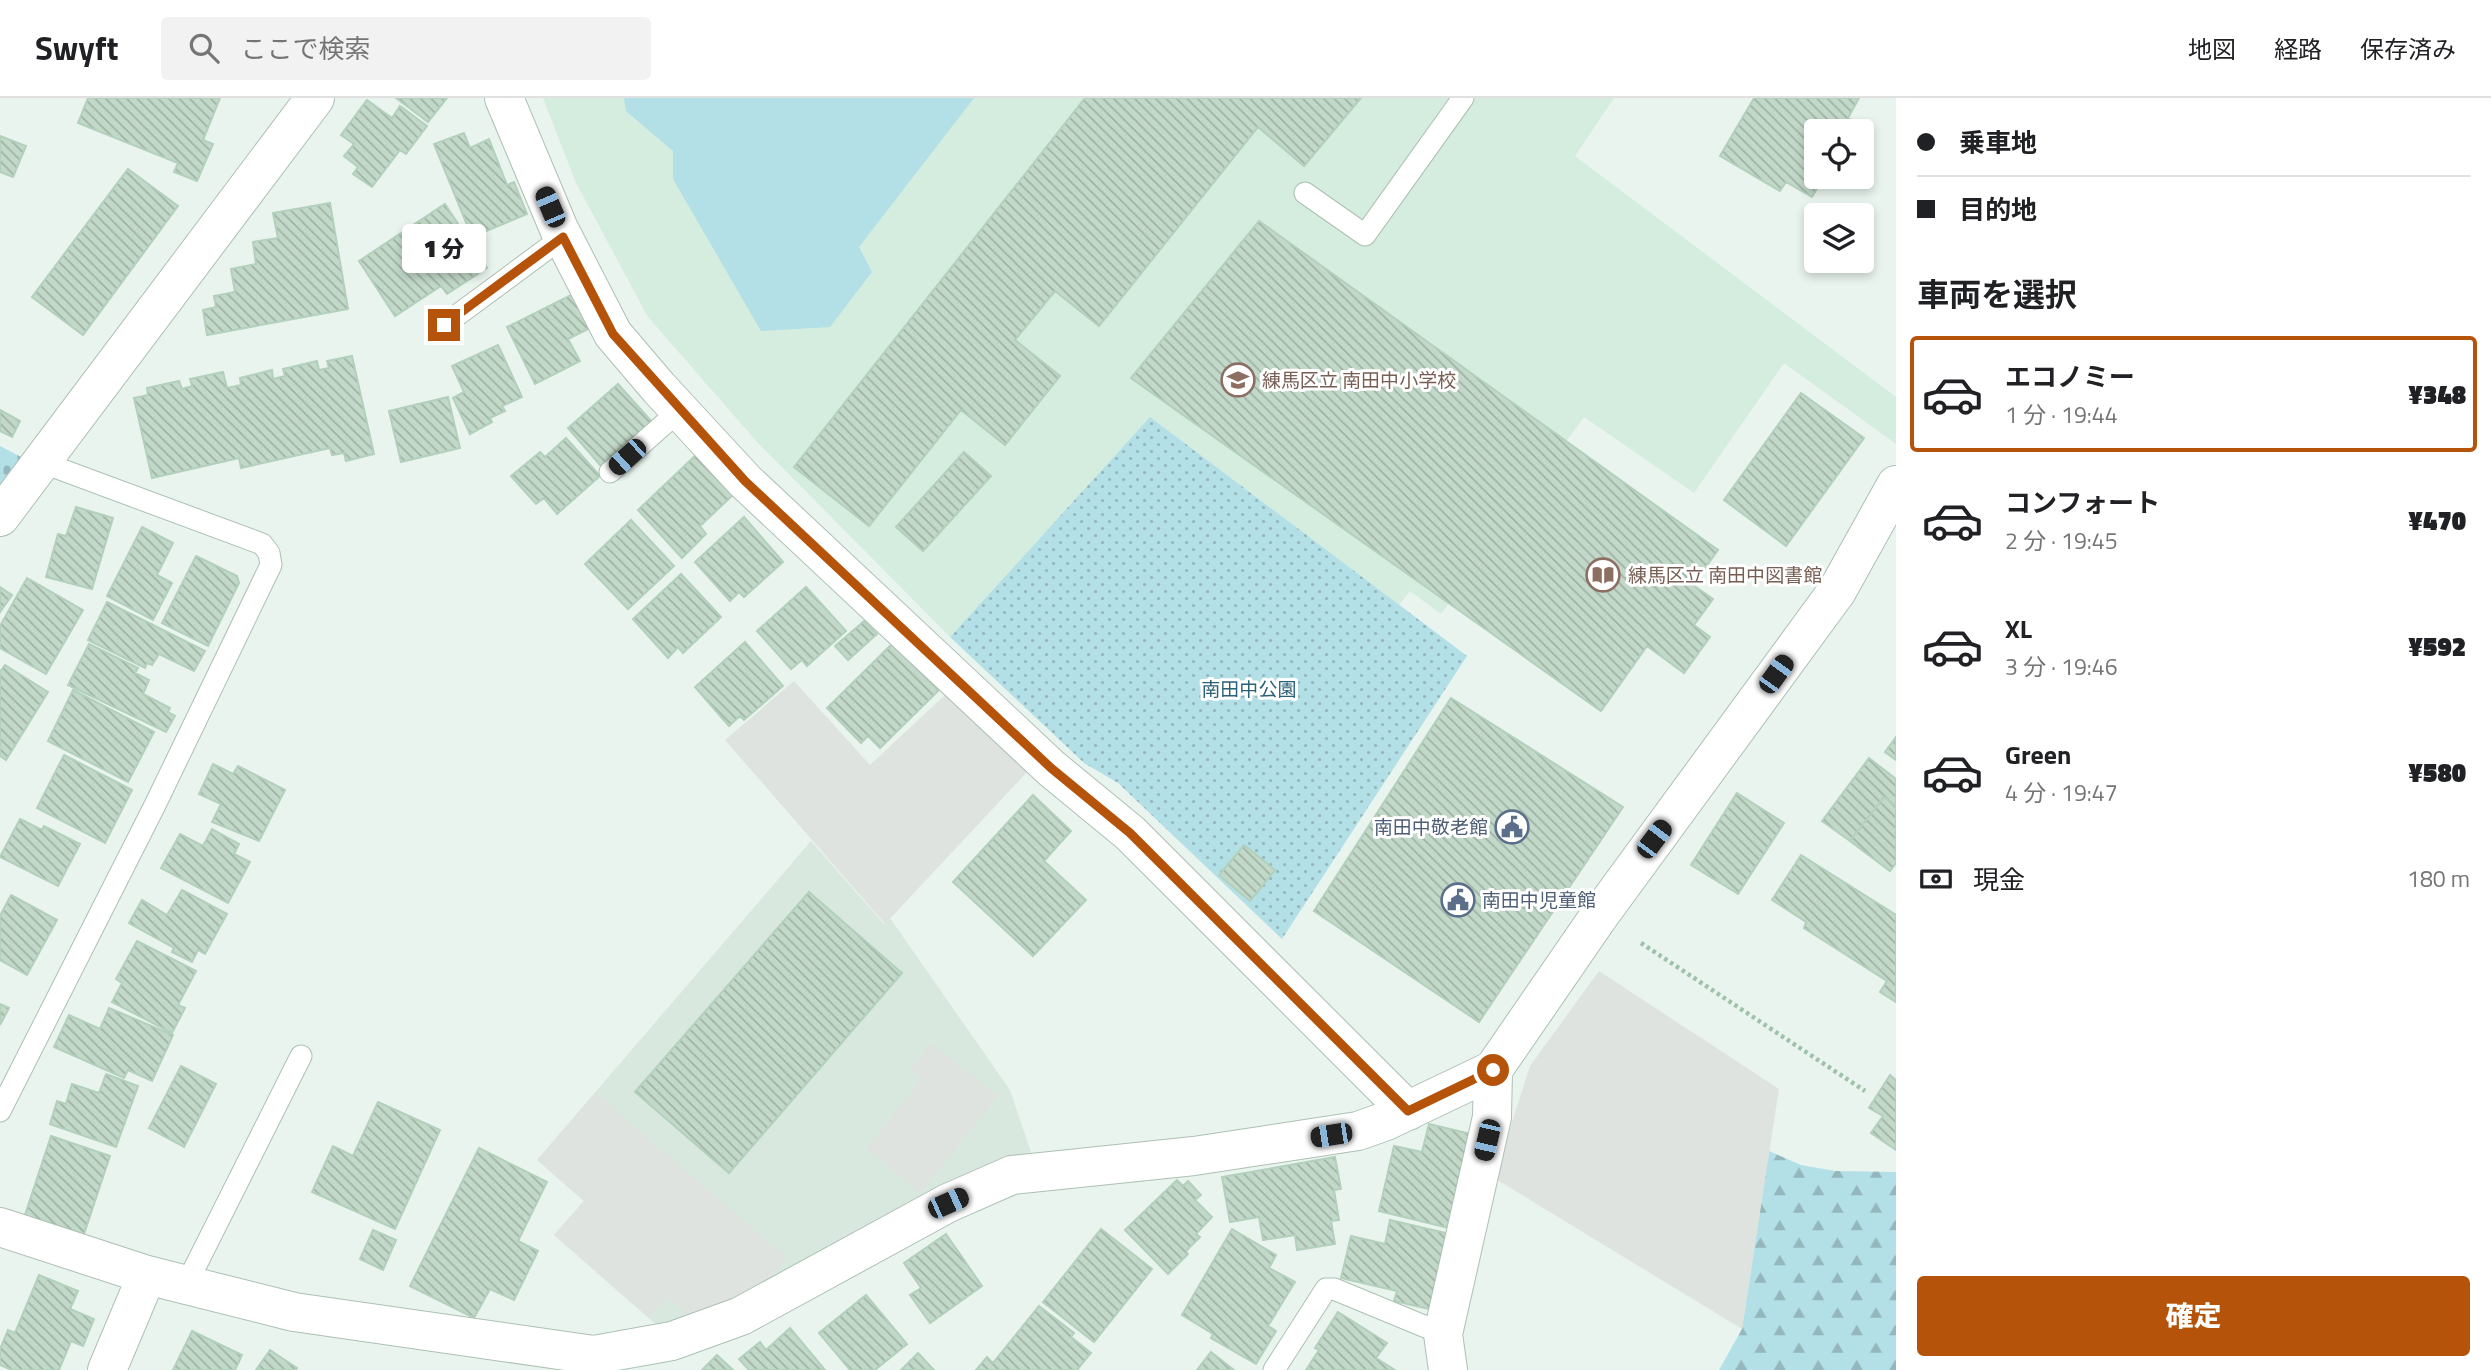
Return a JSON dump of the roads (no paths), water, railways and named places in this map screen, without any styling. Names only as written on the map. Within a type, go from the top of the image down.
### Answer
[{"type":"street","points":[[0,516],[315,98]]},
{"type":"street","points":[[504,98],[563,237],[613,334],[680,410],[745,481],[1001,722],[1130,833],[1408,1111]]},
{"type":"street","points":[[0,1227],[148,1275],[295,1312],[602,1362],[741,1316],[948,1203],[1012,1175],[1194,1156],[1358,1131],[1408,1111],[1493,1070],[1599,916],[1837,592],[1896,485]]},
{"type":"street","points":[[1446,1352],[1492,1117],[1493,1070]]},
{"type":"street","points":[[107,1370],[148,1275]]},
{"type":"lane","points":[[1305,192],[1365,234],[1463,98]]},
{"type":"lane","points":[[444,325],[563,237]]},
{"type":"lane","points":[[610,472],[680,410]]},
{"type":"lane","points":[[0,1111],[155,805],[271,565],[269,553],[262,544],[41,462]]},
{"type":"lane","points":[[186,1284],[301,1056]]},
{"type":"lane","points":[[1275,1370],[1326,1289],[1334,1289],[1446,1352]]},
{"type":"place","name":"練馬区立 南田中小学校","points":[[1238,380]]},
{"type":"place","name":"練馬区立 南田中図書館","points":[[1603,575]]},
{"type":"place","name":"南田中敬老館","points":[[1512,827]]},
{"type":"place","name":"南田中児童館","points":[[1458,900]]},
{"type":"park label","name":"南田中公園","points":[[1249,689]]}]
